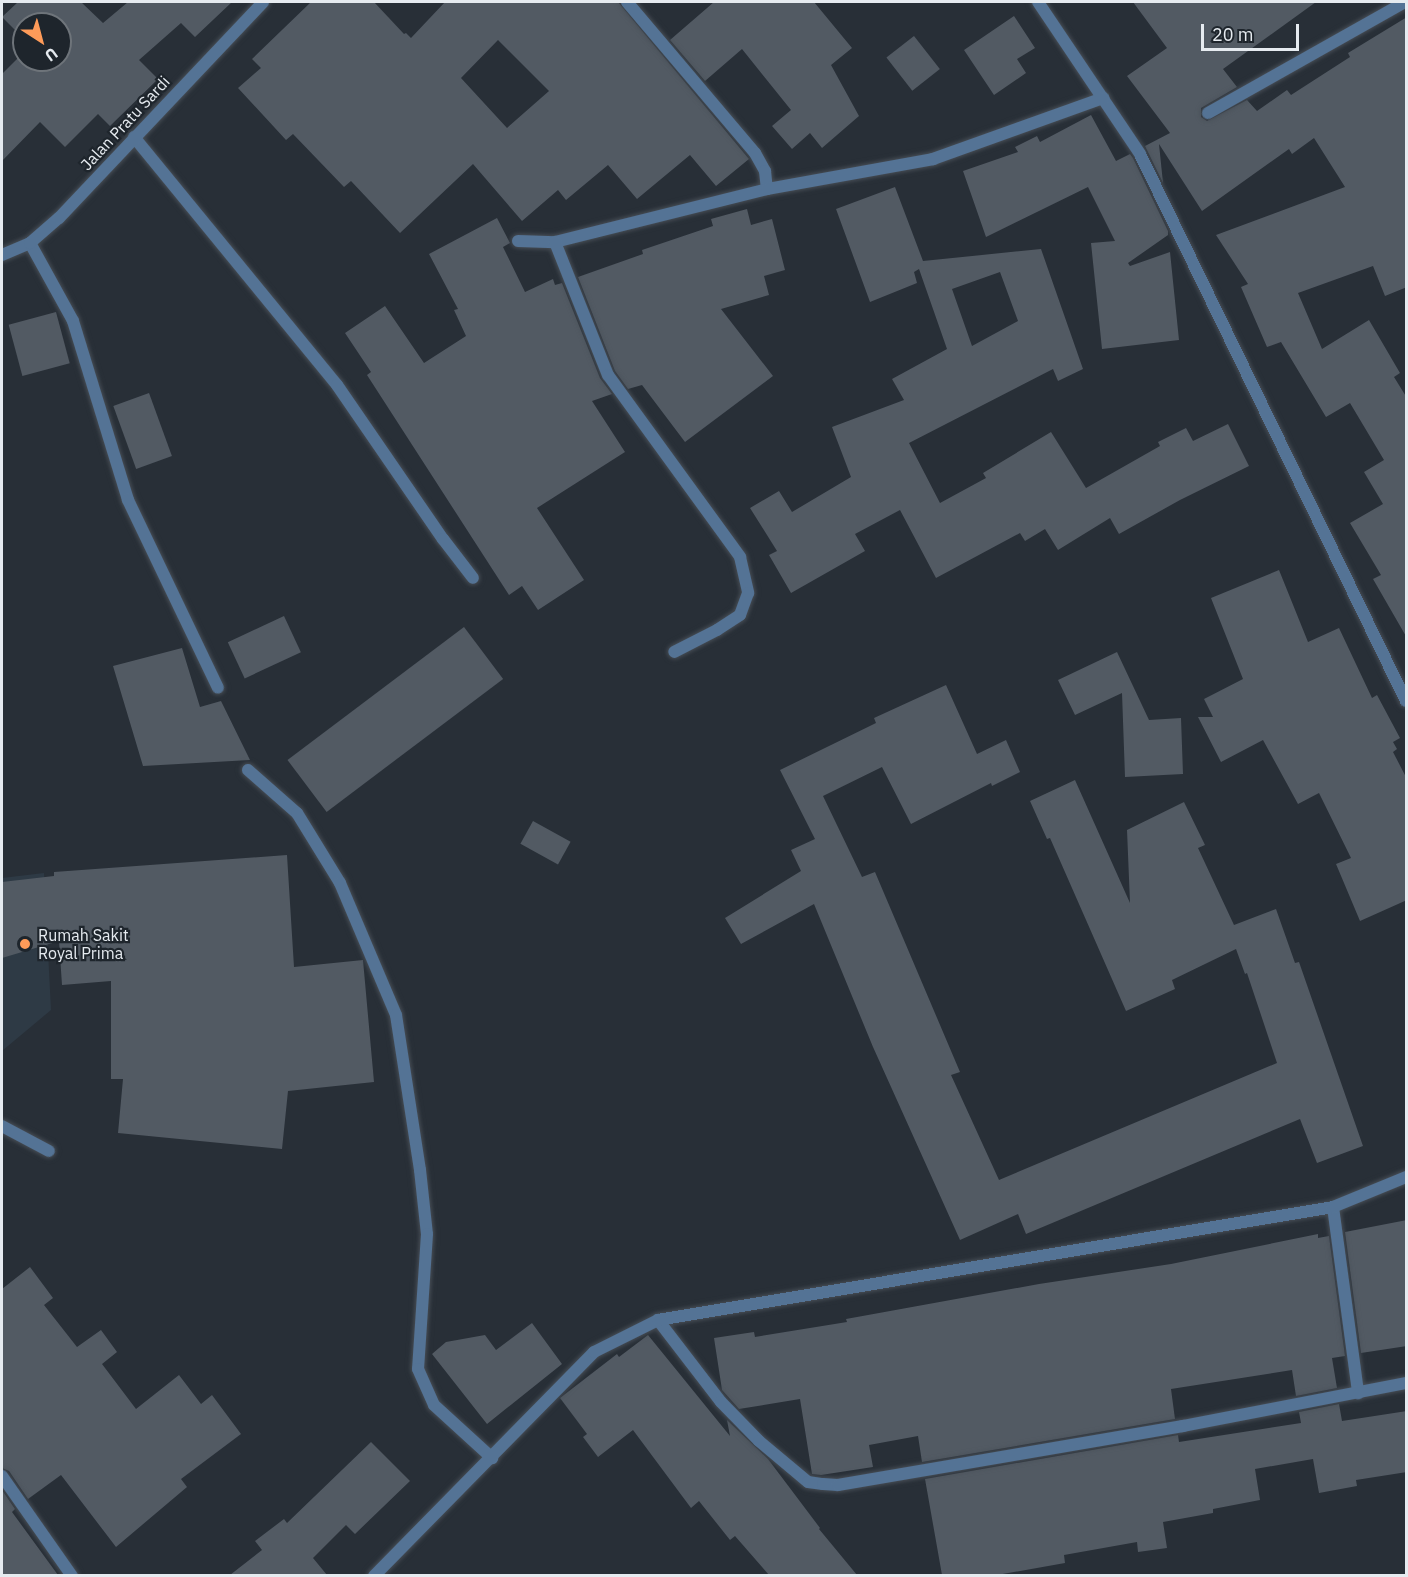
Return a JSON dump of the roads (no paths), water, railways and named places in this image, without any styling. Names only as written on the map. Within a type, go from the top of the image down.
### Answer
[{"type":"street","name":"Jalan Pratu Sardi","points":[[2,255],[30,243],[59,218],[263,2]]},
{"type":"street","points":[[627,2],[756,153],[765,171],[767,189]]},
{"type":"street","points":[[1038,2],[1140,154],[1407,701]]},
{"type":"street","points":[[1208,113],[1405,2]]},
{"type":"street","points":[[518,241],[555,242],[767,189],[933,159],[1103,98]]},
{"type":"street","points":[[134,137],[337,385],[443,539],[473,578]]},
{"type":"street","points":[[555,242],[588,331],[608,375],[740,557],[748,593],[740,615],[717,630],[674,652]]},
{"type":"street","points":[[30,243],[74,321],[128,501],[218,687]]},
{"type":"street","points":[[248,770],[297,813],[340,883],[396,1015],[420,1170],[426,1234],[418,1368],[434,1405],[492,1458]]},
{"type":"street","points":[[2,1126],[49,1150]]},
{"type":"street","points":[[374,1575],[492,1458],[594,1352],[658,1320],[1334,1207],[1407,1177]]},
{"type":"street","points":[[1334,1207],[1358,1393]]},
{"type":"street","points":[[658,1320],[721,1402],[759,1441],[808,1482],[823,1484],[838,1485],[1103,1440],[1407,1383]]},
{"type":"street","points":[[3,1482],[72,1575]]},
{"type":"place","name":"Rumah Sakit Royal Prima","points":[[25,944]]}]
